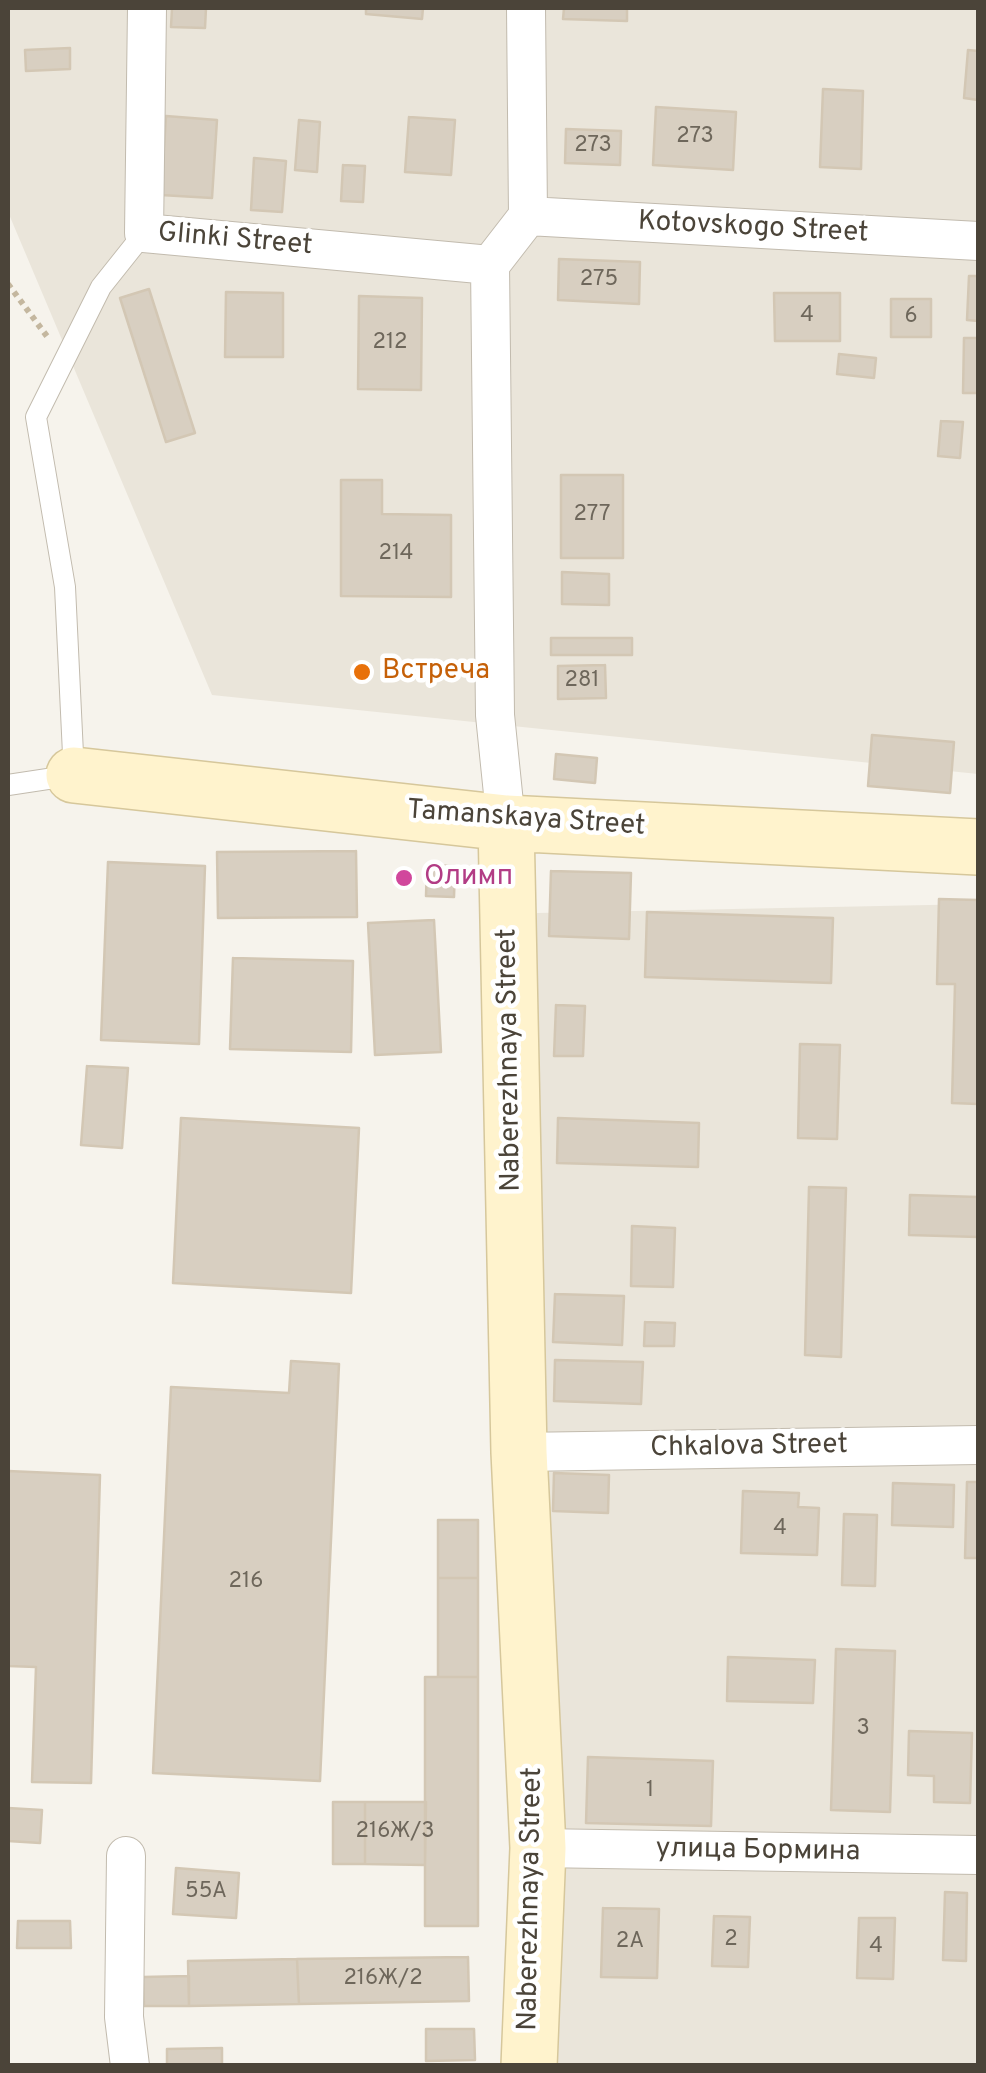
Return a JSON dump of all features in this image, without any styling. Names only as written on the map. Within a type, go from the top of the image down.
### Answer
[{"type":"street","name":"Glinki Street","points":[[147,8],[144,232],[490,265]]},
{"type":"street","points":[[490,265],[528,216],[526,8]]},
{"type":"street","name":"Kotovskogo Street","points":[[528,216],[978,241]]},
{"type":"street","name":"Naberezhnaya Street","points":[[490,265],[495,715],[506,823],[518,1452],[538,1848],[530,2066]]},
{"type":"street","name":"Tamanskaya Street","points":[[74,775],[506,823],[978,847]]},
{"type":"street","name":"Chkalova Street","points":[[518,1452],[978,1445]]},
{"type":"street","name":"улица Бормина","points":[[538,1848],[978,1855]]},
{"type":"street","points":[[126,1856],[124,2017],[130,2066]]},
{"type":"lane","points":[[8,785],[74,775],[65,587],[36,418],[100,287],[144,232]]},
{"type":"path","points":[[8,284],[65,360]]},
{"type":"shaded area","points":[[8,8],[978,8],[978,774],[212,695],[8,212]]},
{"type":"shaded area","points":[[978,904],[978,2065],[526,2066],[537,913]]},
{"type":"building","points":[[172,8],[206,8],[205,28],[171,27]]},
{"type":"building","points":[[366,8],[423,8],[422,19],[366,14]]},
{"type":"building","points":[[564,8],[627,8],[627,21],[563,19]]},
{"type":"building","points":[[70,48],[70,69],[26,71],[25,50]]},
{"type":"building","points":[[968,50],[978,51],[978,100],[964,98]]},
{"type":"building","points":[[823,89],[863,91],[861,169],[820,167]]},
{"type":"building","points":[[656,107],[736,112],[733,170],[653,165]]},
{"type":"building","points":[[166,116],[217,120],[212,198],[161,195]]},
{"type":"building","points":[[409,117],[455,120],[451,175],[405,172]]},
{"type":"building","points":[[299,120],[320,122],[317,172],[295,170]]},
{"type":"building","points":[[566,129],[621,131],[620,165],[565,163]]},
{"type":"building","points":[[254,158],[286,161],[282,212],[251,210]]},
{"type":"building","points":[[343,165],[365,166],[363,202],[341,201]]},
{"type":"building","points":[[559,259],[640,262],[639,304],[558,300]]},
{"type":"building","points":[[969,276],[978,276],[978,321],[967,320]]},
{"type":"building","points":[[149,289],[195,433],[166,442],[120,298]]},
{"type":"building","points":[[226,292],[283,293],[283,357],[225,357]]},
{"type":"building","points":[[774,293],[840,293],[840,341],[775,341]]},
{"type":"building","points":[[359,296],[422,298],[421,390],[358,389]]},
{"type":"building","points":[[891,299],[931,299],[931,337],[891,337]]},
{"type":"building","points":[[964,338],[978,338],[978,393],[963,393]]},
{"type":"building","points":[[839,354],[876,358],[874,378],[837,374]]},
{"type":"building","points":[[941,421],[963,422],[960,458],[938,456]]},
{"type":"building","points":[[561,475],[623,475],[623,558],[561,558]]},
{"type":"building","points":[[341,480],[382,480],[382,514],[451,515],[451,597],[341,596]]},
{"type":"building","points":[[562,572],[609,574],[609,605],[562,604]]},
{"type":"building","points":[[551,638],[632,638],[632,655],[551,655]]},
{"type":"building","points":[[605,665],[606,698],[558,699],[558,666]]},
{"type":"building","points":[[872,735],[954,742],[950,793],[868,786]]},
{"type":"building","points":[[556,754],[597,758],[595,783],[554,779]]},
{"type":"building","points":[[356,851],[357,917],[218,918],[217,852]]},
{"type":"building","points":[[108,862],[205,866],[199,1044],[101,1040]]},
{"type":"building","points":[[427,865],[455,866],[454,897],[426,896]]},
{"type":"building","points":[[551,871],[631,873],[629,939],[549,936]]},
{"type":"building","points":[[939,899],[978,900],[978,1104],[952,1103],[955,984],[937,984]]},
{"type":"building","points":[[647,912],[833,918],[831,983],[645,977]]},
{"type":"building","points":[[434,920],[441,1052],[375,1055],[368,923]]},
{"type":"building","points":[[233,958],[353,961],[351,1052],[230,1049]]},
{"type":"building","points":[[556,1005],[585,1006],[583,1056],[554,1056]]},
{"type":"building","points":[[800,1044],[840,1045],[837,1139],[798,1138]]},
{"type":"building","points":[[87,1066],[128,1068],[122,1148],[81,1145]]},
{"type":"building","points":[[181,1118],[359,1128],[351,1293],[173,1283]]},
{"type":"building","points":[[558,1118],[699,1123],[698,1167],[557,1163]]},
{"type":"building","points":[[809,1187],[846,1188],[841,1357],[805,1355]]},
{"type":"building","points":[[910,1195],[978,1197],[978,1237],[909,1235]]},
{"type":"building","points":[[632,1226],[675,1228],[673,1287],[631,1286]]},
{"type":"building","points":[[555,1294],[624,1296],[622,1345],[553,1342]]},
{"type":"building","points":[[645,1322],[675,1323],[674,1346],[644,1346]]},
{"type":"building","points":[[555,1360],[643,1362],[641,1404],[554,1401]]},
{"type":"building","points":[[291,1361],[339,1364],[320,1781],[153,1773],[171,1387],[289,1393]]},
{"type":"building","points":[[8,1471],[100,1475],[91,1783],[32,1782],[36,1667],[8,1666]]},
{"type":"building","points":[[554,1473],[609,1475],[608,1513],[553,1511]]},
{"type":"building","points":[[967,1482],[978,1482],[978,1558],[965,1558]]},
{"type":"building","points":[[893,1483],[954,1485],[953,1527],[892,1525]]},
{"type":"building","points":[[743,1491],[799,1493],[798,1507],[819,1508],[817,1555],[741,1553]]},
{"type":"building","points":[[844,1514],[877,1515],[875,1586],[842,1585]]},
{"type":"building","points":[[438,1520],[478,1520],[478,1578],[438,1578]]},
{"type":"building","points":[[438,1578],[478,1578],[478,1677],[438,1677]]},
{"type":"building","points":[[836,1649],[895,1651],[890,1812],[831,1810]]},
{"type":"building","points":[[728,1657],[815,1660],[813,1703],[727,1701]]},
{"type":"building","points":[[425,1677],[478,1677],[478,1926],[425,1926]]},
{"type":"building","points":[[909,1731],[972,1733],[970,1803],[934,1802],[934,1776],[908,1775]]},
{"type":"building","points":[[588,1757],[713,1761],[711,1826],[586,1823]]},
{"type":"building","points":[[333,1802],[365,1802],[365,1864],[333,1864]]},
{"type":"building","points":[[365,1802],[426,1802],[425,1865],[365,1864]]},
{"type":"building","points":[[8,1808],[42,1810],[40,1843],[8,1841]]},
{"type":"building","points":[[176,1868],[239,1873],[236,1918],[173,1914]]},
{"type":"building","points":[[945,1892],[967,1893],[966,1961],[943,1960]]},
{"type":"building","points":[[603,1908],[659,1909],[657,1978],[601,1977]]},
{"type":"building","points":[[714,1916],[750,1917],[748,1967],[712,1966]]},
{"type":"building","points":[[859,1918],[895,1918],[893,1979],[857,1978]]},
{"type":"building","points":[[18,1921],[70,1921],[71,1948],[17,1948]]},
{"type":"building","points":[[468,1957],[469,2001],[299,2004],[297,1959]]},
{"type":"building","points":[[297,1959],[299,2004],[189,2006],[188,1961]]},
{"type":"building","points":[[189,1976],[189,2006],[144,2006],[143,1977]]},
{"type":"building","points":[[426,2029],[474,2029],[475,2060],[426,2061]]},
{"type":"building","points":[[222,2048],[222,2066],[167,2066],[167,2049]]},
{"type":"place","name":"Встреча","points":[[362,672]]},
{"type":"place","name":"Олимп","points":[[404,878]]}]
